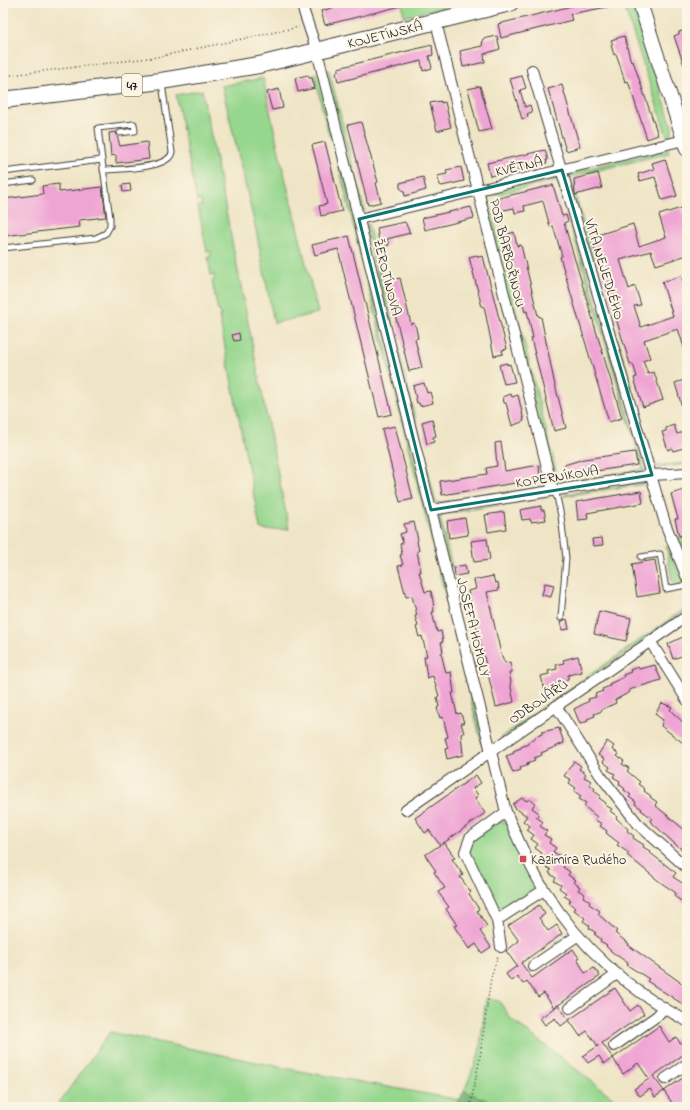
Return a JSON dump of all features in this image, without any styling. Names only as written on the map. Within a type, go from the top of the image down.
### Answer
[{"type":"main road","name":"KOJETÍNSKÁ","points":[[161,81],[259,65],[510,3]]},
{"type":"main road","points":[[640,3],[686,144]]},
{"type":"main road","name":"47","points":[[3,100],[161,81]]},
{"type":"street","name":"ŽEROTÍNOVA","points":[[301,3],[317,51],[431,510]]},
{"type":"street","name":"POD BARBOŘINOU","points":[[436,22],[553,491]]},
{"type":"street","name":"VÍTA NEJEDLÉHO","points":[[532,70],[665,523],[687,578]]},
{"type":"street","name":"KVĚTNÁ","points":[[359,219],[562,170],[686,144]]},
{"type":"street","name":"KOPERNÍKOVA","points":[[431,510],[652,475],[687,473]]},
{"type":"street","name":"JOSEFA HOMOLY","points":[[431,510],[490,751]]},
{"type":"street","name":"ODBOJÁŘŮ","points":[[406,810],[687,616]]},
{"type":"street","points":[[650,641],[687,700]]},
{"type":"street","points":[[556,706],[600,776],[638,824],[687,868]]},
{"type":"street","points":[[490,751],[506,812],[544,890],[577,936],[617,974],[664,1008],[687,1021]]},
{"type":"street","points":[[501,947],[497,920],[465,852],[470,838],[506,812]]},
{"type":"street","points":[[497,920],[544,890]]},
{"type":"street","points":[[533,966],[577,936]]},
{"type":"street","points":[[570,1008],[617,974]]},
{"type":"street","points":[[614,1046],[657,1016],[664,1008]]},
{"type":"street","points":[[665,1079],[687,1064]]},
{"type":"lane","points":[[103,170],[152,165],[165,162],[170,158],[172,152],[161,81]]},
{"type":"lane","points":[[3,248],[96,238],[106,234],[110,223],[98,128],[134,124],[135,131],[120,133]]},
{"type":"lane","points":[[3,172],[102,160]]},
{"type":"lane","points":[[3,184],[33,180]]},
{"type":"lane","points":[[553,491],[557,497],[561,516],[566,558],[566,584],[561,618]]},
{"type":"lane","points":[[641,557],[660,554],[666,589],[687,585]]},
{"type":"path","points":[[3,76],[157,57],[308,25]]},
{"type":"path","points":[[470,1107],[480,1057],[491,977],[501,947]]},
{"type":"highlighted area","points":[[562,170],[652,475],[431,510],[359,219]]},
{"type":"green space","points":[[402,3],[461,3],[404,17]]},
{"type":"green space","points":[[623,3],[632,3],[672,126],[672,131],[668,139]]},
{"type":"green space","points":[[329,70],[365,212],[361,209],[326,71]]},
{"type":"green space","points":[[319,73],[485,748],[483,749],[331,135],[329,136],[314,74]]},
{"type":"green space","points":[[263,78],[278,148],[318,313],[274,323],[256,230],[222,86]]},
{"type":"green space","points":[[202,90],[289,529],[264,530],[260,528],[219,316],[221,316],[220,311],[218,311],[212,281],[215,280],[214,275],[211,276],[208,257],[211,256],[210,251],[207,252],[198,206],[202,206],[201,201],[197,201],[176,95]]},
{"type":"green space","points":[[668,149],[669,153],[570,177],[655,466],[687,463],[654,468],[567,177],[573,172]]},
{"type":"green space","points":[[554,176],[560,179],[645,471],[561,486],[554,480],[484,202],[487,194],[559,482],[643,469],[557,180],[490,196],[489,192]]},
{"type":"green space","points":[[368,223],[436,502],[433,500],[366,228]]},
{"type":"green space","points":[[643,482],[644,484],[563,496],[567,494]]},
{"type":"green space","points":[[546,486],[543,488],[439,504],[437,503]]},
{"type":"green space","points":[[549,497],[442,514],[443,516],[440,517],[452,567],[449,567],[438,518],[442,513]]},
{"type":"green space","points":[[684,537],[686,553],[683,558],[676,541],[679,538]]},
{"type":"green space","points":[[666,545],[684,584],[677,585],[672,582]]},
{"type":"green space","points":[[687,607],[687,610],[502,739],[501,737]]},
{"type":"green space","points":[[500,821],[507,823],[521,860],[523,860],[536,885],[536,890],[498,914],[468,855],[471,842]]},
{"type":"green space","points":[[486,998],[499,1001],[511,1019],[625,1107],[501,1107],[464,1091],[479,1054]]},
{"type":"green space","points":[[110,1032],[300,1071],[460,1100],[456,1107],[56,1107]]},
{"type":"green space","points":[[464,1091],[501,1107],[456,1107]]},
{"type":"building","points":[[338,3],[401,3],[401,6],[325,25],[321,11],[339,6]]},
{"type":"building","points":[[572,3],[613,3],[613,6],[570,14],[572,20],[501,38],[498,24],[572,6]]},
{"type":"building","points":[[687,29],[687,71],[686,71],[674,36]]},
{"type":"building","points":[[497,36],[500,49],[484,54],[485,62],[463,67],[460,51],[482,46],[483,39]]},
{"type":"building","points":[[624,36],[631,62],[633,61],[658,135],[647,139],[628,81],[625,82],[618,59],[616,54],[614,55],[611,45],[613,45],[611,40]]},
{"type":"building","points":[[432,45],[433,55],[429,56],[432,68],[423,71],[421,61],[338,82],[336,72],[338,71],[338,68]]},
{"type":"building","points":[[308,75],[309,78],[312,78],[315,88],[298,92],[295,78]]},
{"type":"building","points":[[522,76],[526,88],[520,90],[525,107],[530,105],[532,112],[527,114],[528,117],[522,119],[510,79]]},
{"type":"building","points":[[562,85],[580,147],[566,151],[548,89]]},
{"type":"building","points":[[480,86],[492,129],[479,132],[468,89]]},
{"type":"building","points":[[279,89],[283,108],[272,110],[267,92]]},
{"type":"building","points":[[441,101],[441,103],[445,102],[451,127],[437,131],[430,103]]},
{"type":"building","points":[[361,122],[378,182],[376,183],[381,202],[368,205],[348,125]]},
{"type":"building","points":[[116,132],[120,146],[147,142],[149,159],[116,163],[116,155],[111,156],[109,133]]},
{"type":"building","points":[[325,142],[342,211],[321,216],[319,206],[327,204],[312,145]]},
{"type":"building","points":[[545,150],[548,160],[546,160],[547,163],[490,176],[487,163]]},
{"type":"building","points":[[665,159],[677,196],[662,200],[655,177],[640,181],[638,174],[654,169],[652,163]]},
{"type":"building","points":[[461,167],[464,181],[442,186],[440,185],[437,176],[447,174],[446,170]]},
{"type":"building","points":[[598,173],[602,188],[575,195],[574,179]]},
{"type":"building","points":[[423,177],[426,190],[405,196],[404,191],[400,188],[400,183]]},
{"type":"building","points":[[59,184],[59,192],[102,187],[106,217],[79,220],[80,227],[3,236],[3,199],[43,194],[42,186]]},
{"type":"building","points":[[130,184],[131,191],[123,192],[122,185]]},
{"type":"building","points":[[553,185],[562,216],[566,215],[568,221],[564,223],[622,418],[609,422],[560,257],[562,256],[553,226],[550,227],[543,201],[524,206],[525,211],[515,213],[514,208],[499,211],[497,204],[500,203],[499,198]]},
{"type":"building","points":[[471,207],[474,218],[425,230],[422,218]]},
{"type":"building","points":[[681,208],[687,225],[687,255],[656,265],[651,251],[620,260],[629,289],[635,286],[641,305],[634,306],[641,327],[673,316],[662,282],[681,276],[687,293],[687,353],[678,329],[644,340],[650,358],[643,361],[648,374],[654,372],[663,400],[643,407],[634,378],[637,377],[633,364],[630,364],[591,237],[633,224],[639,246],[666,237],[659,215]]},
{"type":"building","points":[[405,222],[410,233],[387,239],[389,245],[380,248],[377,228]]},
{"type":"building","points":[[514,232],[517,246],[521,245],[538,316],[541,317],[554,381],[566,428],[554,431],[531,338],[533,338],[527,311],[525,312],[505,235]]},
{"type":"building","points":[[349,236],[392,414],[379,417],[338,249],[315,255],[312,245]]},
{"type":"building","points":[[477,255],[478,257],[483,256],[507,349],[502,350],[503,354],[494,356],[484,306],[482,307],[469,257]]},
{"type":"building","points":[[400,278],[411,324],[414,323],[416,328],[418,338],[415,339],[422,368],[409,371],[387,281]]},
{"type":"building","points":[[239,333],[240,340],[234,341],[232,335]]},
{"type":"building","points":[[507,363],[507,365],[510,364],[515,382],[504,384],[499,365]]},
{"type":"building","points":[[687,379],[687,416],[685,417],[675,383]]},
{"type":"building","points":[[424,383],[427,393],[430,392],[433,403],[420,406],[419,403],[417,403],[413,386]]},
{"type":"building","points":[[511,394],[512,397],[518,395],[524,421],[512,426],[503,397]]},
{"type":"building","points":[[432,419],[436,436],[433,437],[434,442],[427,444],[422,422]]},
{"type":"building","points":[[674,425],[677,434],[687,431],[687,447],[673,451],[672,448],[668,450],[662,432],[666,431],[666,428]]},
{"type":"building","points":[[395,426],[413,499],[400,502],[382,429]]},
{"type":"building","points":[[501,442],[505,471],[539,465],[540,479],[442,495],[440,481],[487,474],[486,468],[497,466],[495,443]]},
{"type":"building","points":[[635,452],[637,465],[568,475],[567,471],[565,472],[564,465],[584,459]]},
{"type":"building","points":[[687,489],[687,534],[679,536],[675,519],[678,519],[671,494]]},
{"type":"building","points":[[641,491],[643,503],[587,513],[588,519],[578,520],[576,502]]},
{"type":"building","points":[[541,506],[541,510],[544,510],[546,520],[531,522],[530,519],[522,520],[520,510]]},
{"type":"building","points":[[504,512],[506,529],[488,532],[485,515]]},
{"type":"building","points":[[465,518],[468,535],[449,538],[447,521]]},
{"type":"building","points":[[414,522],[418,540],[419,551],[417,551],[421,572],[419,572],[425,592],[431,591],[434,612],[432,612],[437,632],[441,631],[443,652],[441,653],[446,673],[451,672],[454,693],[452,693],[457,714],[461,713],[464,723],[461,723],[464,733],[461,734],[463,755],[447,759],[445,749],[448,748],[445,738],[448,737],[443,717],[440,718],[437,708],[439,707],[437,697],[439,696],[433,676],[427,678],[424,657],[427,656],[422,636],[419,637],[416,627],[418,626],[415,616],[417,615],[412,596],[406,597],[398,566],[403,565],[400,555],[402,555],[400,544],[403,543],[400,534],[406,532],[404,524]]},
{"type":"building","points":[[602,538],[603,545],[593,546],[592,539]]},
{"type":"building","points":[[487,539],[490,560],[474,562],[471,541]]},
{"type":"building","points":[[655,560],[660,593],[637,597],[632,564]]},
{"type":"building","points":[[465,565],[467,574],[455,576],[454,567]]},
{"type":"building","points":[[493,576],[495,583],[498,582],[499,590],[487,592],[501,654],[505,663],[510,662],[512,672],[509,673],[510,683],[514,702],[496,707],[468,591],[476,589],[474,580]]},
{"type":"building","points":[[545,583],[554,585],[551,597],[542,595]]},
{"type":"building","points":[[599,611],[631,618],[626,641],[594,634]]},
{"type":"building","points":[[567,619],[569,629],[562,630],[560,622]]},
{"type":"building","points":[[687,635],[687,654],[673,659],[668,644]]},
{"type":"building","points":[[578,656],[582,672],[568,675],[568,679],[560,681],[561,684],[552,686],[553,689],[545,691],[541,676],[549,674],[548,671],[557,669],[556,665],[564,663],[563,660]]},
{"type":"building","points":[[655,665],[661,680],[629,690],[630,692],[615,700],[616,703],[594,714],[595,716],[587,719],[588,721],[580,724],[574,709],[589,701],[588,699],[596,697],[595,694],[610,686],[609,684],[624,677],[623,675],[631,672],[630,670],[638,667],[639,669]]},
{"type":"building","points":[[662,703],[672,707],[670,710],[687,726],[687,746],[661,726],[663,720],[655,714]]},
{"type":"building","points":[[559,728],[564,743],[541,753],[542,755],[534,758],[535,760],[527,763],[528,765],[520,768],[521,770],[513,773],[506,756],[528,744],[528,742],[535,739],[535,737],[542,734],[542,732]]},
{"type":"building","points":[[607,741],[614,746],[612,749],[619,754],[617,756],[624,761],[622,764],[629,768],[627,771],[640,782],[638,784],[645,789],[644,791],[657,802],[655,805],[687,832],[687,853],[650,821],[652,818],[635,804],[636,802],[629,797],[631,795],[619,784],[620,781],[613,777],[615,774],[608,770],[610,767],[603,762],[605,759],[598,755]]},
{"type":"building","points":[[574,761],[581,766],[579,769],[586,774],[584,777],[591,781],[589,784],[595,789],[594,791],[601,796],[599,798],[606,803],[605,805],[612,809],[610,811],[617,816],[616,818],[628,829],[627,831],[634,836],[633,838],[644,845],[643,847],[676,873],[673,877],[687,886],[687,905],[674,896],[676,893],[627,855],[629,853],[617,845],[619,843],[606,833],[607,831],[600,826],[602,824],[595,820],[597,817],[584,806],[586,803],[579,799],[581,796],[574,791],[576,788],[569,783],[571,780],[564,776]]},
{"type":"building","points":[[476,775],[481,783],[473,788],[478,795],[475,798],[485,813],[444,843],[455,858],[452,859],[463,875],[460,877],[471,892],[469,894],[479,909],[477,911],[487,926],[480,931],[491,947],[482,953],[476,944],[469,949],[454,926],[457,925],[446,909],[449,907],[438,892],[445,888],[425,855],[440,845],[429,830],[425,833],[415,818]]},
{"type":"building","points":[[522,798],[527,801],[529,799],[535,803],[532,808],[539,813],[536,817],[543,822],[540,826],[547,831],[544,835],[551,839],[549,843],[556,848],[553,852],[560,856],[558,860],[565,864],[563,867],[570,872],[568,875],[575,880],[573,882],[580,887],[578,890],[585,894],[583,897],[590,901],[589,904],[600,911],[598,914],[617,931],[615,933],[629,944],[628,945],[687,987],[687,1007],[647,981],[649,979],[627,965],[628,963],[612,952],[606,946],[607,945],[600,941],[601,939],[594,934],[596,933],[583,921],[585,918],[574,910],[576,908],[569,903],[571,900],[564,896],[566,893],[559,888],[561,885],[554,881],[556,878],[549,873],[551,870],[544,865],[547,861],[540,857],[542,853],[535,848],[538,844],[531,839],[534,835],[527,830],[530,826],[523,821],[527,816],[515,808],[513,804]]},
{"type":"building","points":[[539,905],[545,914],[539,918],[548,931],[557,925],[562,934],[521,963],[532,978],[573,949],[579,958],[577,959],[585,973],[594,968],[600,976],[554,1008],[544,993],[538,997],[527,981],[523,984],[517,976],[511,981],[506,974],[517,966],[506,951],[519,941],[508,926]]},
{"type":"building","points":[[615,988],[630,1011],[638,1005],[644,1014],[602,1043],[613,1058],[604,1064],[599,1056],[588,1063],[583,1056],[598,1046],[587,1031],[580,1036],[569,1020]]},
{"type":"building","points":[[558,1005],[569,1020],[561,1026],[555,1018],[545,1025],[540,1018]]},
{"type":"building","points":[[659,1026],[669,1042],[676,1037],[681,1044],[687,1039],[687,1052],[653,1076],[664,1091],[655,1097],[650,1089],[640,1096],[634,1089],[649,1079],[638,1063],[623,1074],[613,1058]]},
{"type":"building","points":[[687,1075],[687,1103],[681,1107],[675,1107],[664,1091]]},
{"type":"place","name":"Kazimíra Rudého","points":[[523,859]]}]
